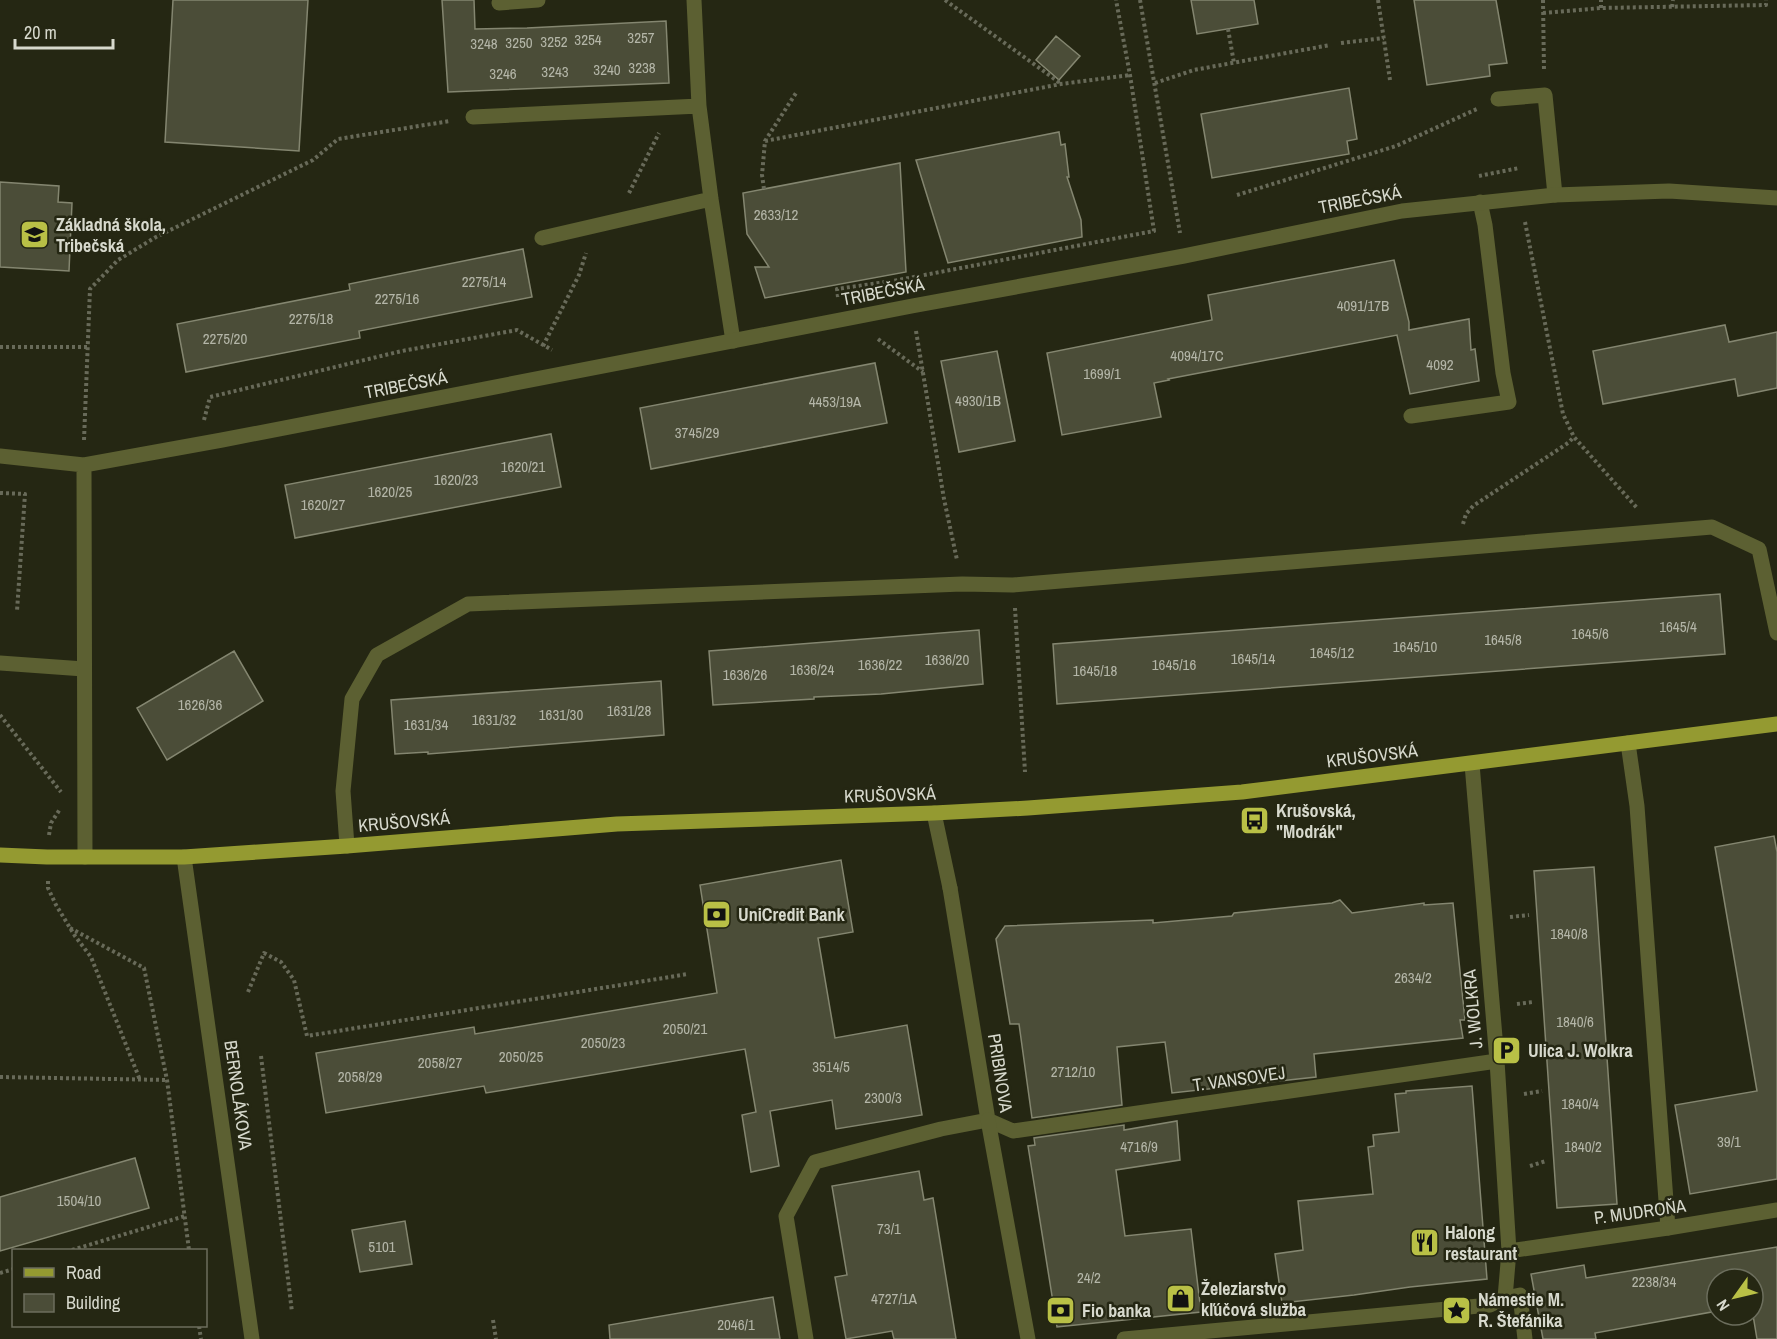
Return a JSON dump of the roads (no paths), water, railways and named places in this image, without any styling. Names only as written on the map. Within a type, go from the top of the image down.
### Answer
[{"type":"main road","name":"KRUŠOVSKÁ","points":[[0,855],[184,857],[617,824],[934,813],[1242,792],[1777,724]]},
{"type":"street","points":[[499,3],[538,0]]},
{"type":"street","points":[[694,0],[699,106],[733,341]]},
{"type":"street","points":[[1498,99],[1545,95],[1555,195]]},
{"type":"street","points":[[473,117],[699,106]]},
{"type":"street","name":"TRIBEČSKÁ","points":[[0,456],[84,465],[1172,258],[1402,212],[1555,195],[1669,191],[1777,198]]},
{"type":"street","points":[[542,238],[711,199]]},
{"type":"street","points":[[1411,416],[1509,402],[1480,202]]},
{"type":"street","points":[[84,465],[85,856]]},
{"type":"street","points":[[347,846],[343,791],[352,699],[377,655],[468,604],[962,584],[1013,585],[1712,527],[1759,549],[1777,633]]},
{"type":"street","points":[[0,663],[84,669]]},
{"type":"street","points":[[1628,743],[1636,806],[1668,1228]]},
{"type":"street","name":"J. WOLKRA","points":[[1472,764],[1497,1061],[1509,1251],[1505,1298]]},
{"type":"street","name":"PRIBINOVA","points":[[934,813],[950,888],[988,1120],[1028,1339]]},
{"type":"street","name":"BERNOLÁKOVA","points":[[184,857],[252,1339]]},
{"type":"street","name":"T. VANSOVEJ","points":[[988,1120],[1013,1131],[1497,1061]]},
{"type":"street","points":[[806,1339],[786,1216],[815,1162],[941,1129],[988,1120]]},
{"type":"street","name":"P. MUDROŇA","points":[[1509,1251],[1777,1210]]},
{"type":"street","points":[[1124,1339],[1490,1305],[1505,1298],[1520,1296],[1525,1339]]},
{"type":"place","name":"Základná škola, Tribečská","points":[[35,235]]},
{"type":"place","name":"Krušovská, \"Modrák\"","points":[[1255,821]]},
{"type":"place","name":"UniCredit Bank","points":[[717,915]]},
{"type":"place","name":"Ulica J. Wolkra","points":[[1507,1051]]},
{"type":"place","name":"Halong restaurant","points":[[1424,1243]]},
{"type":"place","name":"Železiarstvo kľúčová služba","points":[[1180,1299]]},
{"type":"place","name":"Námestie M. R. Štefánika","points":[[1457,1310]]},
{"type":"place","name":"Fio banka","points":[[1061,1311]]}]
